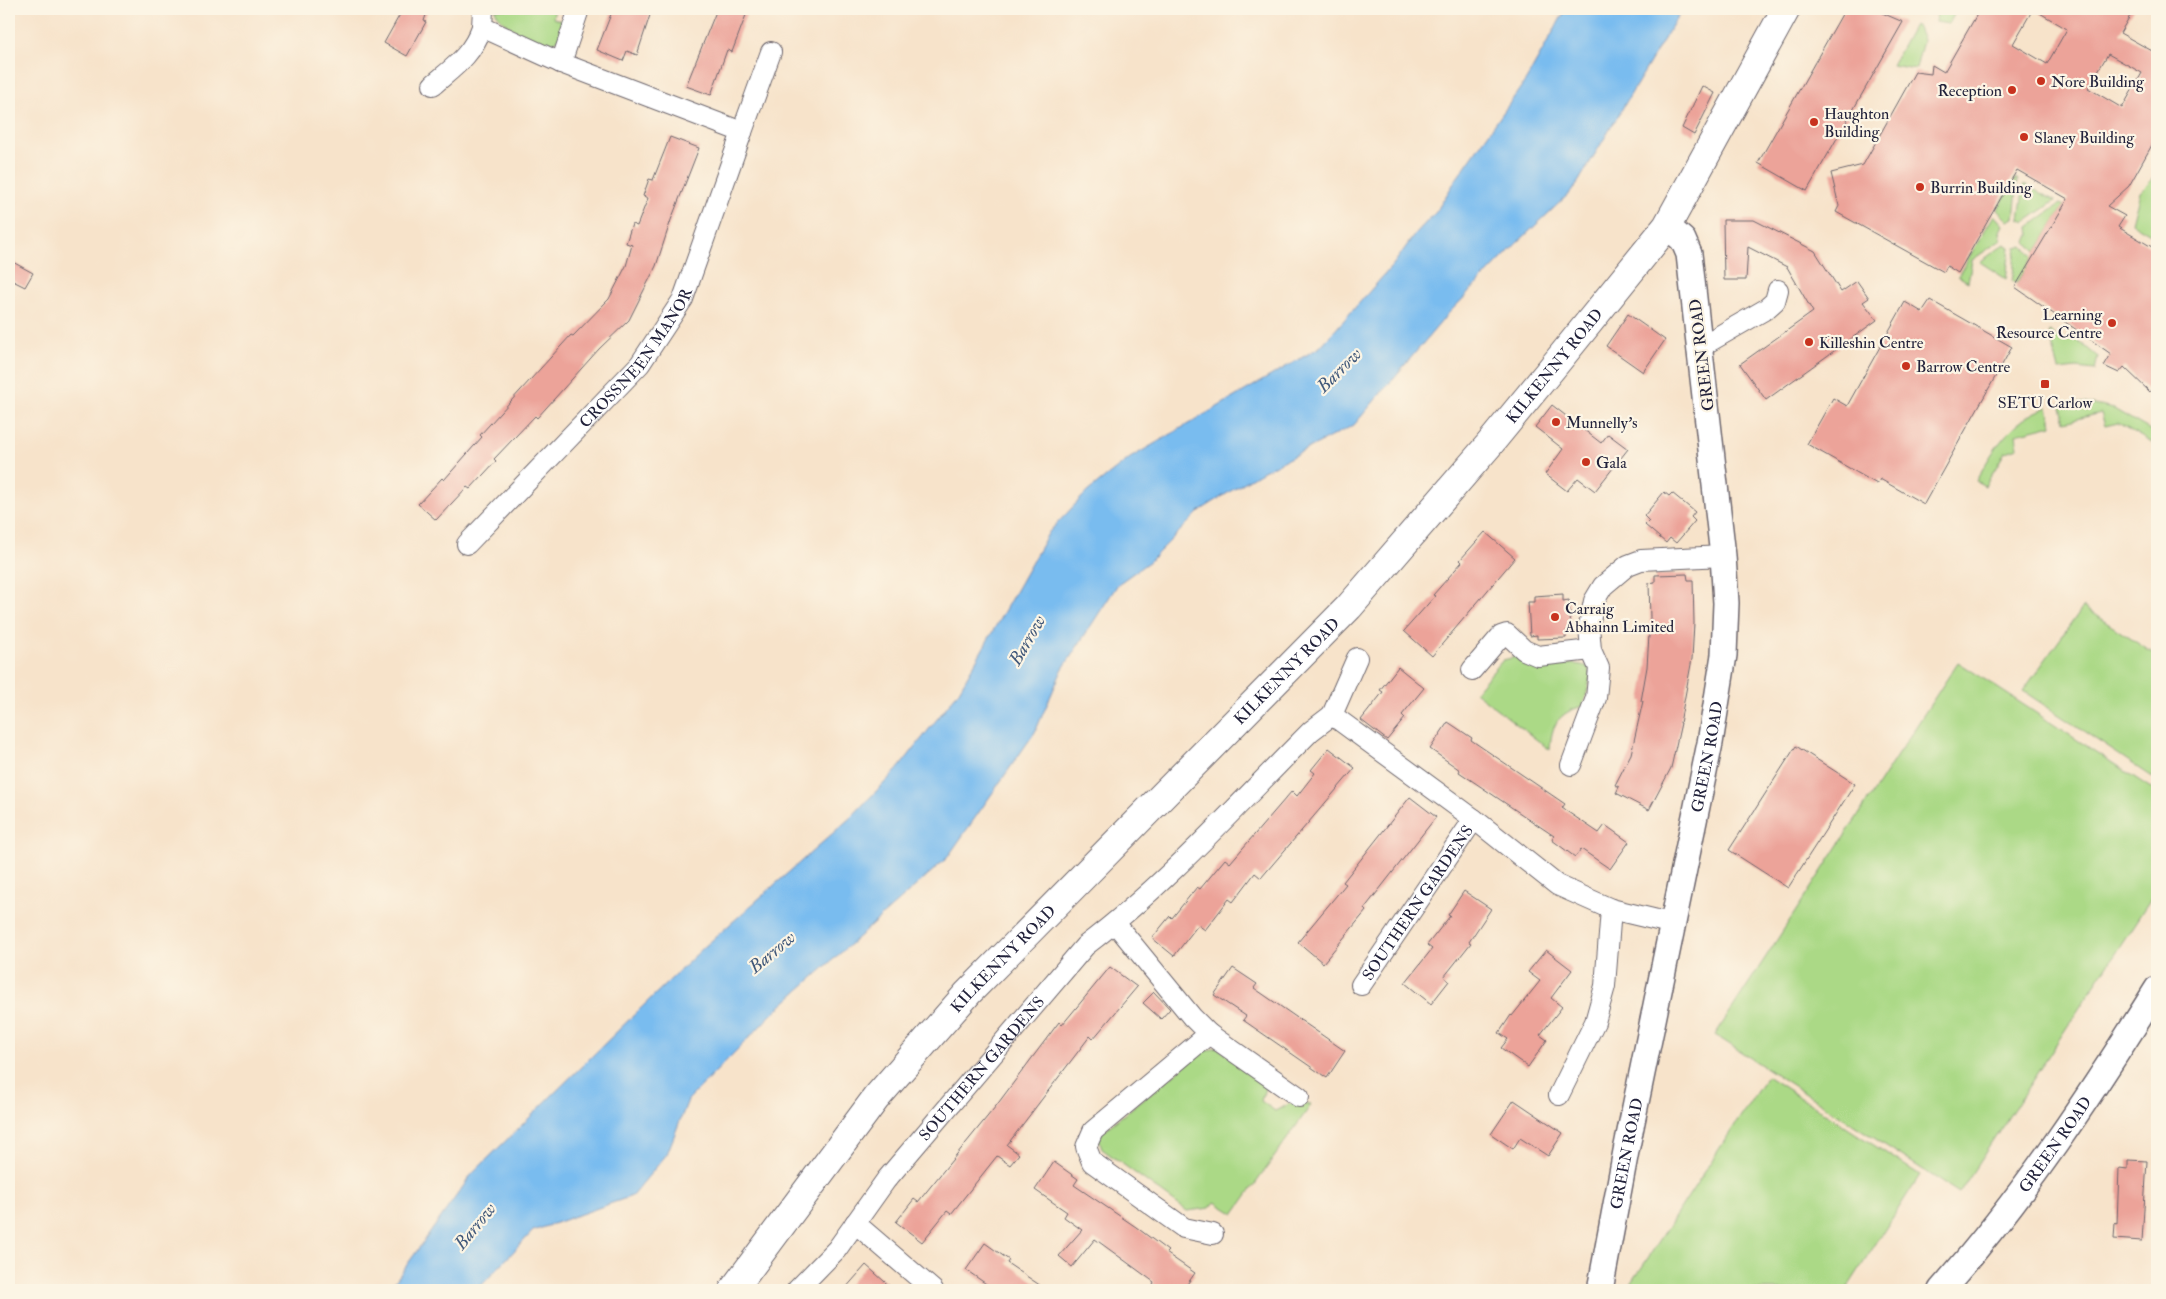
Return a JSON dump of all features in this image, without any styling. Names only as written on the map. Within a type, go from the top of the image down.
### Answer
[{"type":"main road","name":"KILKENNY ROAD","points":[[734,1290],[876,1098],[968,993],[1349,607],[1488,446],[1667,226],[1786,9]]},
{"type":"street","points":[[561,63],[579,9]]},
{"type":"street","points":[[433,85],[465,57],[476,43],[482,18],[561,63],[742,132]]},
{"type":"street","name":"CROSSNEEN MANOR","points":[[467,544],[640,364],[683,299],[771,52]]},
{"type":"street","name":"GREEN ROAD","points":[[1600,1290],[1628,1141],[1710,743],[1724,655],[1726,603],[1723,556],[1690,254],[1683,240],[1667,226]]},
{"type":"street","points":[[1700,347],[1766,309],[1775,301],[1778,290]]},
{"type":"street","points":[[1571,765],[1596,698],[1599,668],[1591,650],[1589,626],[1594,600],[1603,586],[1628,565],[1641,560],[1723,556]]},
{"type":"street","points":[[1472,670],[1501,636],[1507,634],[1524,650],[1538,656],[1591,650]]},
{"type":"street","name":"SOUTHERN GARDENS","points":[[796,1290],[837,1249],[886,1180],[1086,946],[1115,923],[1174,870],[1311,731],[1332,715],[1357,658]]},
{"type":"street","name":"SOUTHERN GARDENS","points":[[1332,715],[1474,819],[1557,885],[1611,909],[1674,924]]},
{"type":"street","name":"SOUTHERN GARDENS","points":[[1361,986],[1474,819]]},
{"type":"street","points":[[1559,1095],[1595,1022],[1605,986],[1611,909]]},
{"type":"street","points":[[1115,923],[1192,1017],[1209,1034],[1298,1097]]},
{"type":"street","name":"GREEN ROAD","points":[[1940,1290],[1993,1230],[2105,1070],[2157,989]]},
{"type":"street","points":[[1209,1034],[1093,1131],[1086,1147],[1092,1162],[1184,1228],[1213,1234]]},
{"type":"street","points":[[855,1223],[933,1290]]},
{"type":"green space","points":[[495,9],[555,9],[553,18],[565,21],[562,35],[556,42],[530,37],[503,22]]},
{"type":"green space","points":[[1938,9],[1957,9],[1949,24],[1935,22]]},
{"type":"green space","points":[[1914,25],[1917,26],[1923,40],[1916,69],[1892,65]]},
{"type":"green space","points":[[2157,175],[2157,238],[2132,223],[2140,192]]},
{"type":"green space","points":[[2016,178],[2018,180],[2014,218],[2008,221],[1997,210]]},
{"type":"green space","points":[[2024,184],[2055,201],[2025,222],[2019,219]]},
{"type":"green space","points":[[2060,204],[2064,206],[2036,252],[2027,242],[2030,235],[2029,227]]},
{"type":"green space","points":[[1994,215],[2003,225],[2000,231],[2001,240],[1972,260],[1968,282],[1958,276]]},
{"type":"green space","points":[[2005,244],[2010,247],[2006,279],[1980,262]]},
{"type":"green space","points":[[2023,246],[2033,257],[2017,283],[2012,282],[2016,248]]},
{"type":"green space","points":[[2049,332],[2066,342],[2070,334],[2098,357],[2095,370],[2076,368],[2059,370]]},
{"type":"green space","points":[[2084,403],[2114,409],[2157,434],[2152,443],[2118,423],[2105,426],[2101,413],[2065,422],[2060,404]]},
{"type":"green space","points":[[2048,407],[2052,425],[2016,434],[2018,448],[2005,452],[1985,486],[1976,481],[2005,436],[2024,419]]},
{"type":"green space","points":[[2083,607],[2157,656],[2157,780],[2023,691]]},
{"type":"green space","points":[[1516,657],[1543,666],[1573,664],[1588,667],[1590,676],[1583,706],[1567,712],[1558,721],[1552,734],[1550,750],[1475,692],[1503,660]]},
{"type":"green space","points":[[1958,662],[2157,792],[2157,889],[1959,1193],[1715,1035]]},
{"type":"green space","points":[[1217,1047],[1266,1085],[1261,1101],[1275,1111],[1293,1102],[1311,1105],[1234,1214],[1215,1202],[1210,1208],[1187,1211],[1102,1149],[1099,1140],[1102,1132],[1201,1053]]},
{"type":"green space","points":[[1767,1076],[1920,1175],[1846,1290],[1627,1290]]},
{"type":"water","name":"Barrow","points":[[1566,9],[1682,9],[1574,189],[1517,243],[1447,315],[1354,425],[1256,475],[1201,510],[1150,561],[1118,584],[1062,670],[1035,732],[947,858],[772,1014],[688,1100],[667,1154],[632,1196],[533,1231],[477,1290],[389,1290],[472,1174],[702,949],[850,818],[898,769],[959,691],[1049,532],[1087,492],[1130,458],[1320,347],[1393,265],[1415,234],[1436,212],[1457,178],[1526,80]]},
{"type":"building","points":[[403,9],[428,9],[424,21],[426,22],[407,56],[384,43]]},
{"type":"building","points":[[613,9],[652,9],[637,55],[627,51],[623,61],[597,50]]},
{"type":"building","points":[[717,9],[730,9],[746,15],[732,52],[727,50],[711,95],[686,86]]},
{"type":"building","name":"Haughton Building","points":[[1845,9],[1873,9],[1903,22],[1807,191],[1758,163]]},
{"type":"building","points":[[1980,9],[2033,9],[2134,9],[2120,33],[2154,52],[2157,46],[2157,136],[2129,186],[2107,206],[2125,216],[2118,227],[2157,250],[2157,379],[2150,392],[2124,367],[2119,373],[2104,366],[2111,354],[2015,287],[2068,199],[2017,170],[1958,273],[1947,266],[1944,272],[1836,212],[1839,206],[1831,173],[1863,165],[1915,72],[1931,74],[1932,65],[1944,72]],"holes":[[[2033,9],[2067,29],[2047,64],[2013,44]],[[2108,54],[2142,73],[2122,108],[2088,88]]]},
{"type":"building","points":[[1702,86],[1715,93],[1694,135],[1682,128]]},
{"type":"building","points":[[670,137],[699,148],[671,220],[656,266],[629,320],[599,349],[537,418],[535,416],[494,459],[496,461],[470,489],[467,487],[436,520],[418,504],[442,478],[444,480],[482,437],[480,435],[571,335],[573,336],[609,299],[626,266],[632,245],[626,243],[632,224],[637,226],[648,198],[643,196],[649,179],[653,180]]},
{"type":"building","points":[[1723,220],[1754,220],[1815,251],[1841,292],[1857,281],[1869,298],[1863,302],[1877,320],[1766,400],[1740,364],[1813,312],[1787,267],[1748,247],[1746,280],[1724,280]]},
{"type":"building","points":[[9,260],[33,273],[25,287],[9,279]]},
{"type":"building","points":[[1930,300],[2012,347],[1924,504],[1880,479],[1877,484],[1807,444],[1833,398],[1847,406],[1905,302],[1922,312]]},
{"type":"building","points":[[1628,314],[1665,340],[1643,372],[1606,346]]},
{"type":"building","name":"Gala","points":[[1552,405],[1601,443],[1608,434],[1628,449],[1595,491],[1578,478],[1567,491],[1545,474],[1563,449],[1535,427]]},
{"type":"building","points":[[1664,492],[1669,496],[1672,493],[1695,512],[1691,517],[1695,521],[1676,543],[1670,538],[1666,543],[1645,525],[1649,521],[1644,516]]},
{"type":"building","points":[[1485,532],[1515,558],[1432,656],[1404,631],[1435,596],[1433,595],[1462,562],[1460,560]]},
{"type":"building","points":[[1687,574],[1688,580],[1693,580],[1694,623],[1692,659],[1671,768],[1649,810],[1616,793],[1619,787],[1615,785],[1631,754],[1643,701],[1641,701],[1647,667],[1650,618],[1649,583],[1655,582],[1655,575]]},
{"type":"building","points":[[1563,594],[1563,601],[1569,600],[1571,630],[1566,631],[1566,638],[1537,639],[1537,635],[1530,636],[1528,602],[1534,602],[1534,596]]},
{"type":"building","points":[[1398,667],[1424,688],[1402,715],[1405,718],[1387,740],[1361,720],[1383,692],[1380,690]]},
{"type":"building","points":[[1448,722],[1472,738],[1471,740],[1565,804],[1562,808],[1599,833],[1605,825],[1629,842],[1610,869],[1581,849],[1575,857],[1552,840],[1554,836],[1459,772],[1460,770],[1430,749]]},
{"type":"building","points":[[1796,746],[1855,784],[1788,888],[1729,850]]},
{"type":"building","points":[[1329,748],[1355,768],[1261,878],[1255,873],[1233,902],[1229,899],[1205,930],[1198,925],[1174,956],[1152,938],[1170,916],[1172,918],[1197,887],[1200,889],[1225,859],[1230,863],[1292,791],[1297,796],[1315,773],[1311,770]]},
{"type":"building","points":[[1410,797],[1436,817],[1364,909],[1366,911],[1323,963],[1298,942],[1346,884],[1343,882]]},
{"type":"building","points":[[1464,891],[1491,909],[1469,942],[1471,943],[1444,977],[1449,981],[1431,1004],[1405,983],[1432,949],[1427,945],[1450,916],[1448,915]]},
{"type":"building","points":[[1546,950],[1572,970],[1551,998],[1562,1007],[1540,1035],[1547,1040],[1528,1067],[1501,1048],[1508,1039],[1499,1033],[1511,1015],[1540,981],[1528,972]]},
{"type":"building","points":[[1110,967],[1137,987],[1093,1039],[1090,1036],[1007,1145],[1019,1154],[1010,1165],[997,1156],[951,1214],[947,1211],[922,1242],[896,1222],[914,1199],[918,1202],[996,1106],[1059,1022],[1062,1025]]},
{"type":"building","points":[[1233,968],[1257,984],[1254,988],[1345,1051],[1327,1078],[1243,1020],[1246,1016],[1214,995]]},
{"type":"building","points":[[1154,992],[1170,1009],[1161,1019],[1143,1003]]},
{"type":"building","points":[[1514,1100],[1563,1133],[1548,1156],[1520,1138],[1513,1149],[1491,1134]]},
{"type":"building","points":[[2128,1160],[2147,1161],[2142,1241],[2114,1239],[2115,1223],[2117,1224],[2119,1168],[2128,1169]]},
{"type":"building","points":[[1054,1162],[1078,1179],[1074,1185],[1136,1227],[1168,1251],[1166,1253],[1195,1273],[1183,1290],[1162,1290],[1153,1284],[1154,1282],[1095,1239],[1072,1267],[1059,1256],[1082,1230],[1064,1217],[1067,1212],[1035,1190]]},
{"type":"building","points":[[985,1243],[1009,1260],[1007,1263],[1047,1290],[995,1290],[966,1270]]},
{"type":"building","points":[[866,1265],[894,1290],[844,1290]]},
{"type":"place","name":"Nore Building","points":[[2041,81]]},
{"type":"place","name":"Reception","points":[[2012,90]]},
{"type":"place","name":"Haughton Building","points":[[1814,122]]},
{"type":"place","name":"Slaney Building","points":[[2024,137]]},
{"type":"place","name":"Burrin Building","points":[[1920,187]]},
{"type":"place","name":"Learning Resource Centre","points":[[2112,323]]},
{"type":"place","name":"Killeshin Centre","points":[[1809,342]]},
{"type":"place","name":"Barrow Centre","points":[[1906,366]]},
{"type":"place","name":"SETU Carlow","points":[[2045,384]]},
{"type":"place","name":"Munnelly's","points":[[1556,422]]},
{"type":"place","name":"Gala","points":[[1586,462]]},
{"type":"place","name":"Carraig Abhainn Limited","points":[[1555,617]]}]
